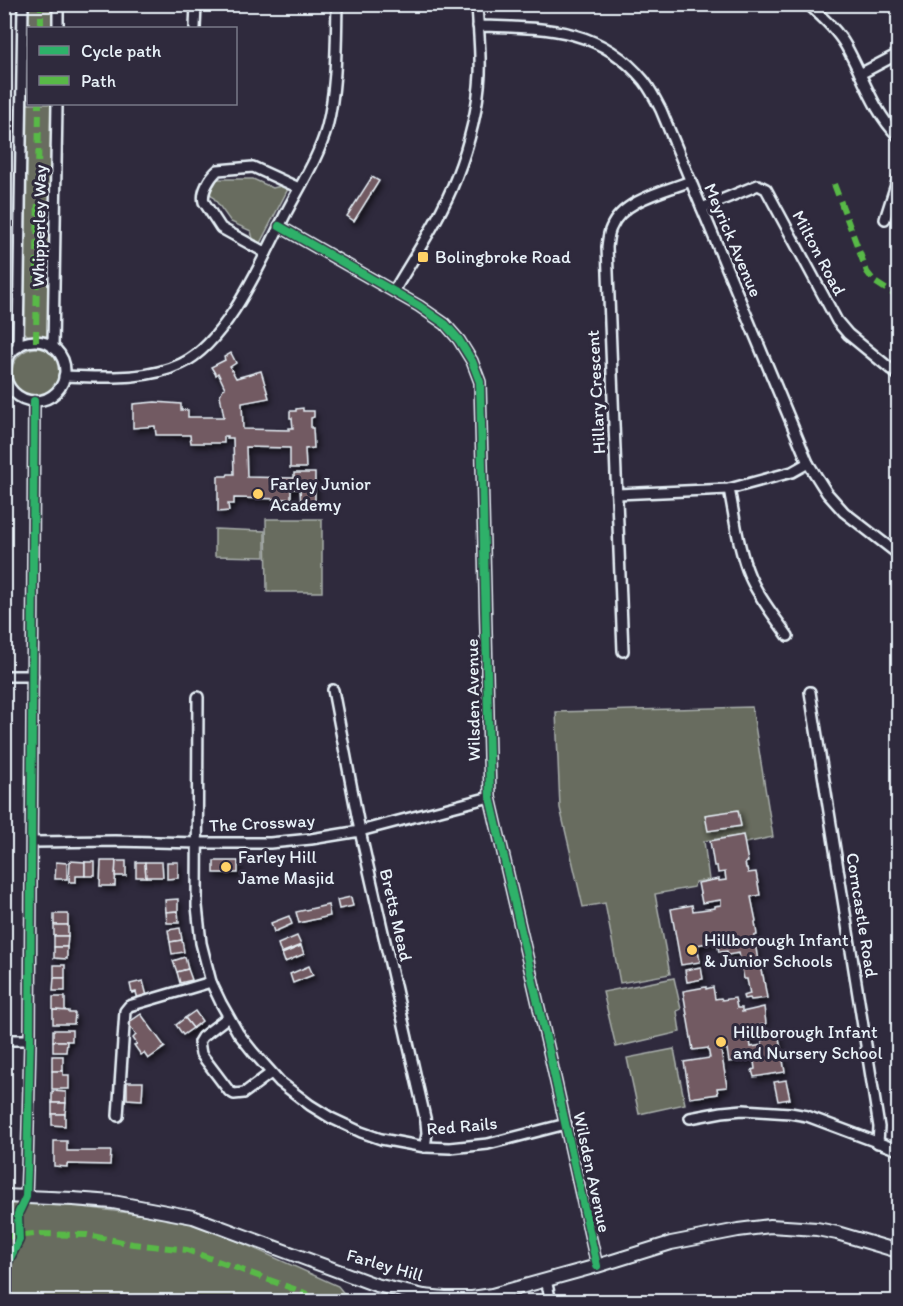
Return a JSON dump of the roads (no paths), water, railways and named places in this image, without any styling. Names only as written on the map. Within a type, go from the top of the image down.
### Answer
[{"type":"main road","name":"Farley Hill","points":[[4,1196],[113,1203],[193,1216],[376,1285],[424,1296],[445,1298],[492,1295],[597,1266],[671,1242],[770,1226],[817,1229],[898,1251]]},
{"type":"street","name":"Whipperley Way","points":[[18,347],[23,4]]},
{"type":"street","points":[[58,4],[58,27]]},
{"type":"street","points":[[195,27],[196,4]]},
{"type":"street","points":[[64,376],[148,375],[182,364],[210,342],[237,305],[266,253],[316,155],[327,128],[335,81],[337,4]]},
{"type":"street","points":[[394,291],[439,213],[456,178],[469,137],[480,74],[477,4]]},
{"type":"street","points":[[808,4],[826,20],[845,44],[875,106],[898,136]]},
{"type":"street","name":"Meyrick Avenue","points":[[478,26],[542,28],[595,41],[629,64],[646,83],[661,110],[808,463],[827,493],[844,512],[898,554]]},
{"type":"street","points":[[860,74],[898,54]]},
{"type":"street","name":"Whipperley Way","points":[[54,348],[57,105]]},
{"type":"street","points":[[266,253],[221,228],[204,202],[203,193],[218,170],[253,167],[299,188]]},
{"type":"street","points":[[885,219],[898,178]]},
{"type":"street","name":"Hillary Crescent","points":[[623,651],[606,247],[610,229],[623,211],[635,202],[691,181]]},
{"type":"street","name":"Milton Road","points":[[702,208],[758,185],[766,189],[837,321],[848,334],[898,375]]},
{"type":"street","name":"Wilsden Avenue","points":[[279,226],[394,291],[445,324],[459,340],[472,361],[480,382],[490,797],[597,1266]]},
{"type":"street","points":[[36,342],[54,348],[63,361],[64,368],[62,384],[57,392],[50,397],[34,401],[16,395],[6,379],[5,369],[11,353],[18,347],[36,342]]},
{"type":"street","points":[[26,1197],[32,842],[34,401]]},
{"type":"street","points":[[617,494],[729,489],[792,472],[808,463]]},
{"type":"street","points":[[729,489],[740,544],[750,576],[761,597],[788,636]]},
{"type":"street","points":[[4,676],[33,676]]},
{"type":"street","name":"Bretts Mead","points":[[333,690],[360,831],[426,1122],[425,1148]]},
{"type":"street","name":"Corncastle Road","points":[[810,692],[879,1126],[878,1143]]},
{"type":"street","name":"Red Rails","points":[[198,698],[198,906],[201,943],[211,982],[228,1017],[271,1073],[310,1105],[332,1119],[371,1136],[425,1148],[488,1144],[566,1124]]},
{"type":"street","name":"The Crossway","points":[[32,842],[270,843],[311,839],[360,831],[490,797]]},
{"type":"street","points":[[118,1116],[125,1011],[129,1006],[211,982]]},
{"type":"street","points":[[228,1017],[202,1037],[199,1042],[201,1054],[234,1094],[244,1093],[271,1073]]},
{"type":"street","points":[[4,1040],[30,1040]]},
{"type":"street","points":[[690,1118],[743,1110],[790,1113],[807,1116],[898,1150]]},
{"type":"street","points":[[546,1280],[551,1302]]},
{"type":"place","name":"Bolingbroke Road","points":[[423,257]]},
{"type":"place","name":"Farley Junior Academy","points":[[258,494]]},
{"type":"place","name":"Farley Hill Jame Masjid","points":[[226,867]]},
{"type":"place","name":"Hillborough Infant & Junior Schools","points":[[692,950]]},
{"type":"place","name":"Hillborough Infant and Nursery School","points":[[721,1042]]}]
